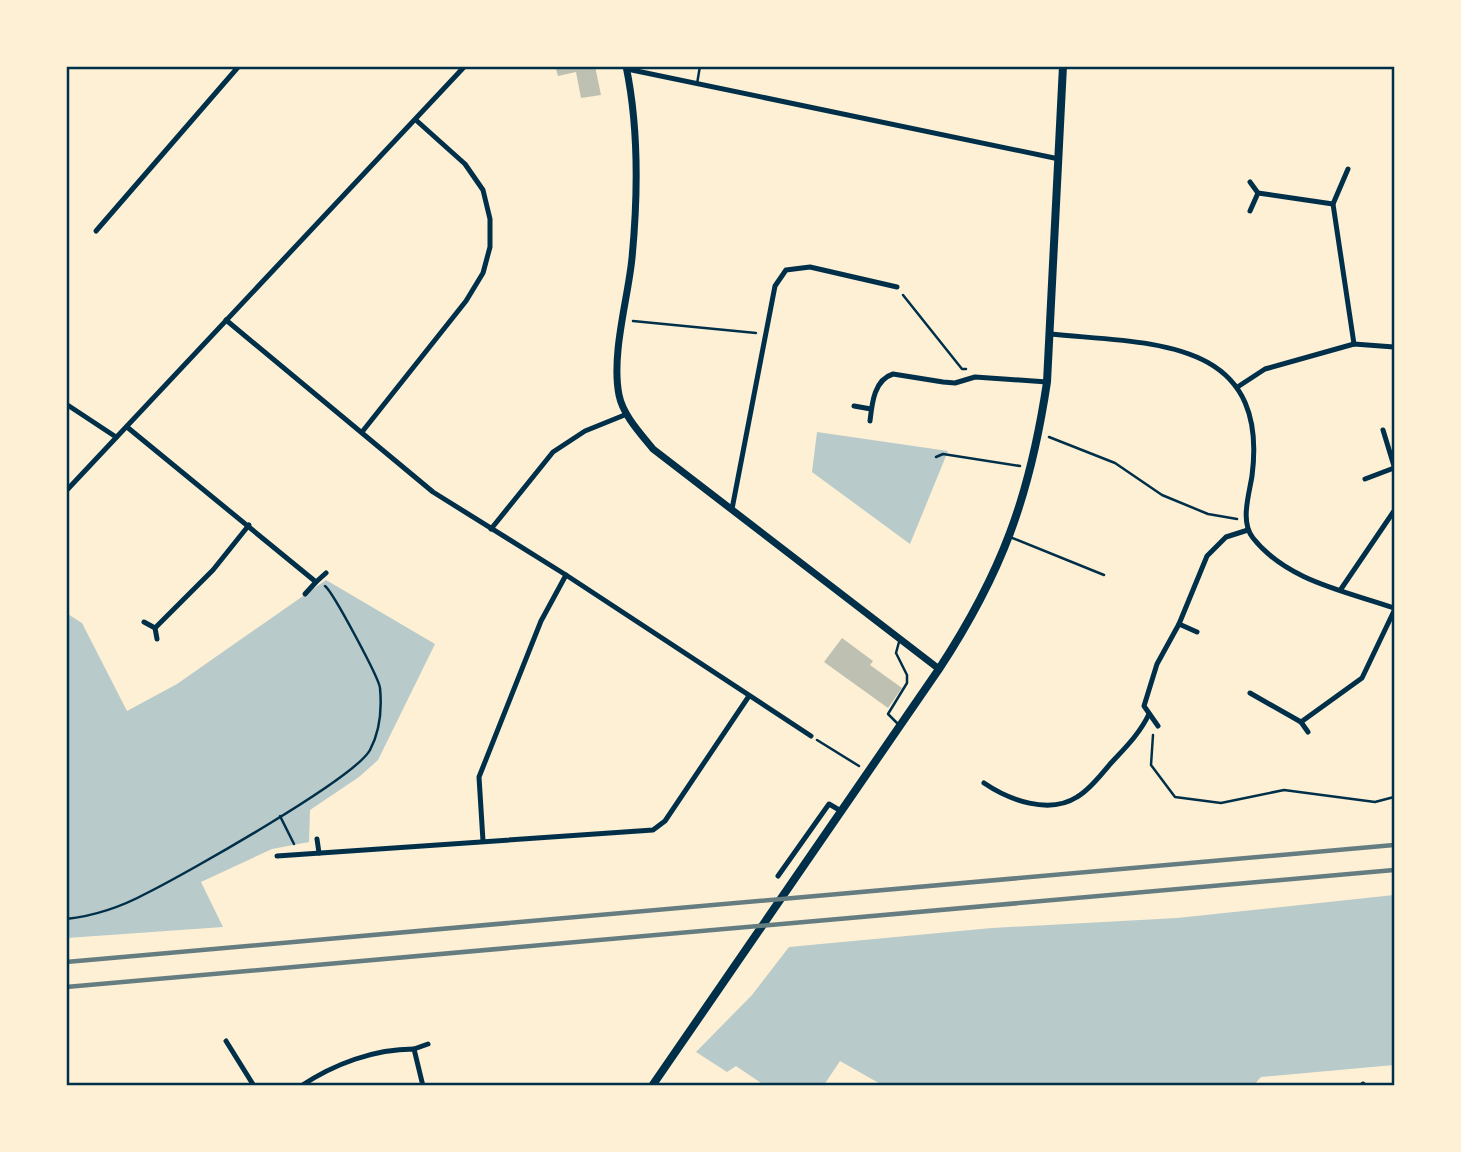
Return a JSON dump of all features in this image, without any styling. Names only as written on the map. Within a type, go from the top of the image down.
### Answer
[{"type":"main road","points":[[652,1086],[804,869],[972,619],[1010,537],[1039,433],[1047,382],[1061,159],[1063,66]]},
{"type":"street","points":[[96,231],[239,66]]},
{"type":"street","points":[[66,491],[417,121],[465,66]]},
{"type":"street","points":[[939,669],[653,449],[626,414],[620,398],[617,374],[636,195],[636,162],[626,68],[1061,159]]},
{"type":"street","points":[[362,432],[466,301],[483,273],[490,247],[489,219],[483,190],[465,164],[417,121]]},
{"type":"street","points":[[1348,169],[1333,204],[1354,344]]},
{"type":"street","points":[[1250,182],[1258,193],[1333,204]]},
{"type":"street","points":[[1250,211],[1258,193]]},
{"type":"street","points":[[732,509],[775,286],[786,270],[810,267],[897,287]]},
{"type":"street","points":[[226,320],[433,492],[566,575],[811,736]]},
{"type":"street","points":[[1050,334],[1163,345],[1194,353],[1239,386],[1253,436],[1254,457],[1246,520],[1248,530],[1267,552],[1292,572],[1395,609],[1362,678],[1301,722]]},
{"type":"street","points":[[1239,386],[1265,369],[1354,344],[1395,347]]},
{"type":"street","points":[[870,421],[878,387],[893,373],[955,383],[975,377],[1047,382]]},
{"type":"street","points":[[66,404],[116,437]]},
{"type":"street","points":[[854,406],[871,409]]},
{"type":"street","points":[[491,529],[553,452],[585,431],[626,414]]},
{"type":"street","points":[[127,427],[316,582]]},
{"type":"street","points":[[1365,479],[1395,467],[1383,430]]},
{"type":"street","points":[[1341,589],[1395,512]]},
{"type":"street","points":[[155,628],[213,570],[248,525]]},
{"type":"street","points":[[1158,726],[1144,706],[1157,664],[1179,624],[1207,556],[1226,537],[1248,530]]},
{"type":"street","points":[[304,594],[326,573]]},
{"type":"street","points":[[482,841],[479,777],[541,621],[566,575]]},
{"type":"street","points":[[144,622],[155,628]]},
{"type":"street","points":[[1179,624],[1197,632]]},
{"type":"street","points":[[155,628],[157,639]]},
{"type":"street","points":[[1250,693],[1301,722],[1308,732]]},
{"type":"street","points":[[277,856],[653,830],[665,821],[749,696]]},
{"type":"street","points":[[984,783],[1002,794],[1030,803],[1062,803],[1078,797],[1138,734],[1149,714]]},
{"type":"street","points":[[778,876],[829,804],[841,811]]},
{"type":"street","points":[[317,839],[319,853]]},
{"type":"street","points":[[226,1041],[254,1086]]},
{"type":"street","points":[[301,1086],[356,1059],[388,1049],[414,1049],[428,1044]]},
{"type":"street","points":[[414,1049],[423,1086]]},
{"type":"lane","points":[[697,84],[700,66]]},
{"type":"lane","points":[[1010,537],[1104,575]]},
{"type":"lane","points":[[900,726],[888,714],[907,682],[896,653],[901,639]]},
{"type":"path","points":[[897,287],[962,369],[974,369]]},
{"type":"path","points":[[624,321],[708,326],[766,335]]},
{"type":"path","points":[[1039,433],[1115,463],[1162,495],[1208,514],[1246,520]]},
{"type":"path","points":[[936,457],[943,454],[1030,469]]},
{"type":"path","points":[[66,919],[112,908],[146,894],[280,816],[345,773],[369,752],[380,724],[380,685],[328,587],[316,582]]},
{"type":"path","points":[[1158,726],[1153,736],[1152,765],[1175,797],[1221,803],[1284,790],[1375,802],[1395,797]]},
{"type":"path","points":[[811,736],[868,771]]},
{"type":"path","points":[[280,816],[299,854]]},
{"type":"shaded area","points":[[817,432],[948,451],[910,544],[812,472]]},
{"type":"shaded area","points":[[326,580],[435,644],[378,760],[359,777],[310,810],[309,842],[272,849],[201,882],[223,927],[67,938],[66,613],[82,623],[127,711],[177,684]]},
{"type":"shaded area","points":[[1394,895],[1394,1065],[1261,1077],[1253,1086],[884,1086],[840,1061],[824,1085],[764,1085],[736,1066],[727,1072],[696,1052],[752,995],[789,947],[992,928],[1177,918]]},
{"type":"building","points":[[555,66],[595,66],[601,95],[581,98],[576,72],[558,76]]},
{"type":"building","points":[[842,638],[873,661],[870,665],[902,688],[888,708],[824,662]]},
{"type":"railway","points":[[66,962],[1394,845]]},
{"type":"railway","points":[[66,987],[1394,870]]}]
